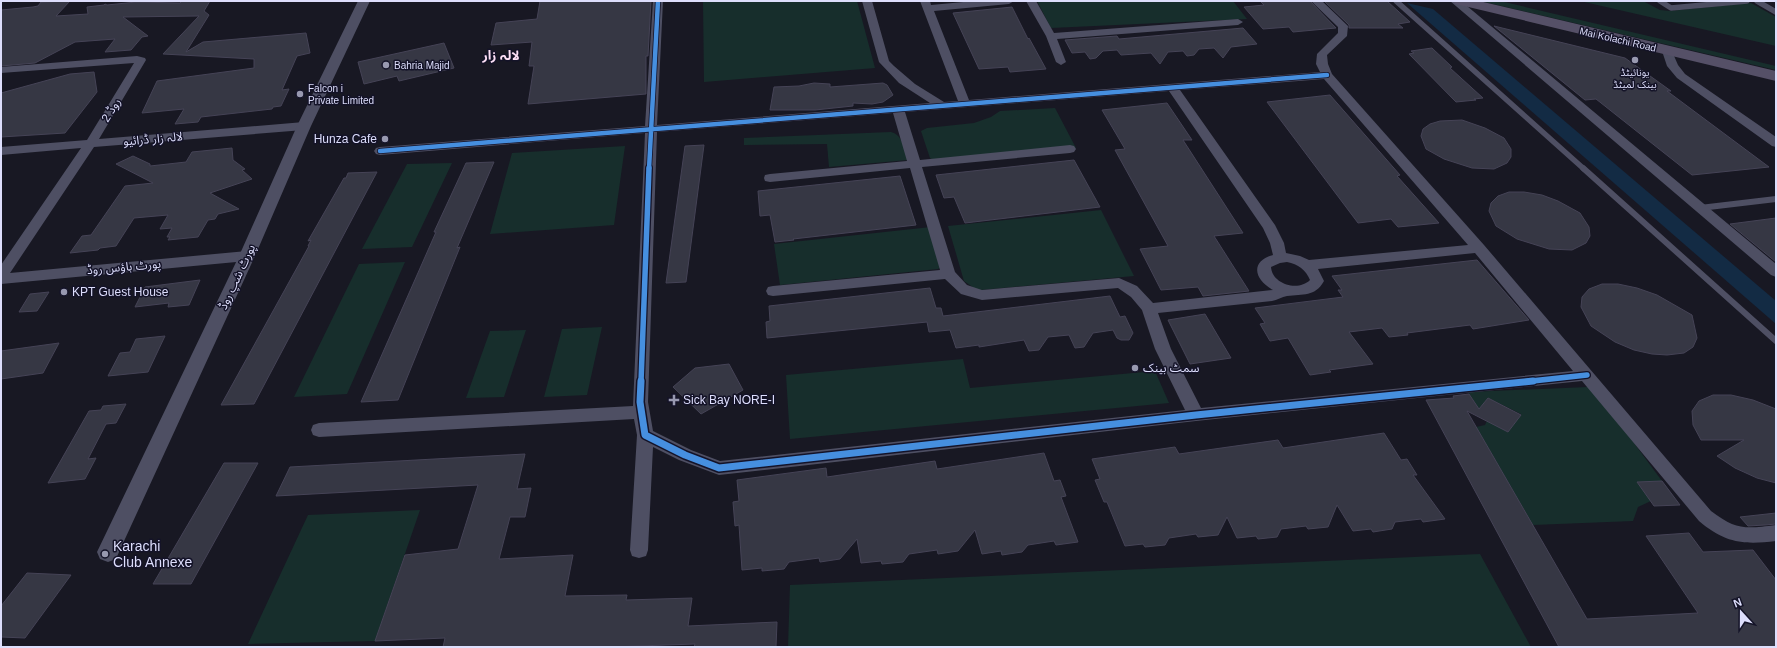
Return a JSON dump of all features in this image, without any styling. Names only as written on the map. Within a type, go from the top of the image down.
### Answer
[{"type":"main road","name":"Mai Kolachi Road","points":[[1460,1],[1776,76]]},
{"type":"main road","name":"Mai Kolachi Road","points":[[1516,1],[1776,62]]},
{"type":"street","name":"پورٹ شپ روڈ","points":[[108,552],[247,256],[304,126],[364,1]]},
{"type":"street","points":[[639,550],[645,435],[640,402],[651,129],[658,1]]},
{"type":"street","points":[[866,1],[884,62],[890,71],[942,106]]},
{"type":"street","points":[[966,104],[927,4],[1009,1]]},
{"type":"street","points":[[1031,1],[1050,36],[1061,62]]},
{"type":"street","points":[[1316,1],[1343,26],[1343,34],[1322,54],[1322,64],[1327,75],[1479,248],[1705,516],[1720,529],[1745,537],[1776,533]]},
{"type":"street","points":[[1455,1],[1776,272]]},
{"type":"street","points":[[1050,36],[1238,22]]},
{"type":"street","points":[[1667,50],[1673,66],[1681,76],[1776,144]]},
{"type":"street","name":"روڈ 2","points":[[1,70],[137,59],[141,60],[91,143],[1,278]]},
{"type":"street","points":[[380,151],[1327,75]]},
{"type":"street","points":[[1172,87],[1270,228],[1277,243],[1280,257]]},
{"type":"street","points":[[898,109],[948,274],[962,290],[970,294],[982,295],[1118,283],[1127,286],[1135,291],[1149,309],[1163,348],[1196,415]]},
{"type":"street","name":"لالہ زار ڈرائیو","points":[[1,151],[304,126]]},
{"type":"street","points":[[770,178],[1070,149]]},
{"type":"street","points":[[1308,265],[1479,248]]},
{"type":"street","name":"پورٹ ہاؤس روڈ","points":[[1,278],[247,256]]},
{"type":"street","points":[[1280,257],[1294,259],[1308,265],[1315,273],[1317,281],[1312,288],[1302,292],[1288,291],[1277,286],[1268,280],[1264,272],[1264,265],[1270,260],[1280,257]]},
{"type":"street","points":[[773,290],[948,274]]},
{"type":"street","points":[[1149,309],[1272,296],[1288,291]]},
{"type":"street","points":[[645,435],[685,455],[719,468],[1196,415],[1587,375]]},
{"type":"street","points":[[319,430],[642,412]]},
{"type":"lane","points":[[1396,1],[1776,341]]},
{"type":"lane","points":[[1660,1],[1671,8],[1747,1]]},
{"type":"lane","points":[[1758,1],[1776,12]]},
{"type":"lane","points":[[1700,208],[1776,199]]},
{"type":"green space","points":[[703,1],[857,1],[875,68],[704,82]]},
{"type":"green space","points":[[1037,1],[1233,1],[1247,19],[1051,28]]},
{"type":"green space","points":[[1480,1],[1500,1],[1776,66],[1776,70]]},
{"type":"green space","points":[[1580,1],[1643,1],[1660,10],[1670,11],[1751,3],[1776,17],[1776,46]]},
{"type":"green space","points":[[1055,108],[1076,148],[933,160],[930,158],[921,131],[927,128],[974,123],[991,117],[1000,111]]},
{"type":"green space","points":[[891,132],[901,139],[908,160],[829,167],[827,144],[744,145],[744,138]]},
{"type":"green space","points":[[625,146],[614,225],[490,234],[512,153]]},
{"type":"green space","points":[[452,163],[412,247],[362,249],[407,164]]},
{"type":"green space","points":[[1101,210],[1134,276],[981,290],[974,288],[964,281],[948,226]]},
{"type":"green space","points":[[931,227],[941,267],[938,269],[780,285],[774,244]]},
{"type":"green space","points":[[405,262],[347,394],[294,397],[359,264]]},
{"type":"green space","points":[[602,327],[587,395],[544,397],[562,329]]},
{"type":"green space","points":[[526,330],[504,397],[466,398],[490,331]]},
{"type":"green space","points":[[963,359],[970,388],[1155,371],[1169,403],[790,439],[786,375]]},
{"type":"green space","points":[[1588,387],[1597,393],[1662,481],[1637,482],[1651,501],[1638,507],[1633,521],[1533,525],[1476,427],[1485,425],[1487,421],[1508,432],[1521,414],[1488,398],[1479,409],[1468,392]]},
{"type":"green space","points":[[420,510],[375,641],[248,644],[308,515]]},
{"type":"green space","points":[[1480,554],[1531,647],[788,647],[790,585]]},
{"type":"water","points":[[1407,3],[1433,9],[1776,301],[1776,324]]},
{"type":"building","points":[[70,1],[56,16],[88,14],[87,7],[105,4],[210,1],[204,11],[209,15],[186,52],[203,42],[306,33],[310,53],[297,56],[282,90],[289,89],[281,106],[273,107],[272,109],[201,117],[198,122],[175,124],[184,109],[142,113],[157,81],[254,68],[254,59],[163,54],[199,16],[123,17],[148,36],[142,37],[131,50],[105,52],[115,39],[75,42],[35,63],[1,66],[1,10],[38,6],[41,2]]},
{"type":"building","points":[[540,1],[651,1],[648,56],[646,56],[646,94],[528,104],[534,66],[529,66],[532,42],[491,45],[496,23],[537,19]]},
{"type":"building","points":[[1260,1],[1310,1],[1336,28],[1293,32],[1289,27],[1263,29],[1244,7],[1264,5]]},
{"type":"building","points":[[1324,1],[1387,1],[1410,22],[1398,24],[1403,28],[1349,28],[1349,25]]},
{"type":"building","points":[[1012,7],[1028,39],[1029,38],[1046,69],[1010,72],[1008,67],[979,69],[953,13]]},
{"type":"building","points":[[1494,26],[1625,58],[1671,91],[1667,91],[1769,167],[1692,175],[1596,99],[1585,100]]},
{"type":"building","points":[[1243,28],[1257,44],[1231,47],[1223,58],[1214,48],[1199,49],[1194,55],[1187,56],[1183,51],[1168,52],[1160,64],[1151,53],[1121,55],[1117,50],[1103,51],[1096,58],[1090,59],[1085,52],[1072,53],[1065,40],[1117,36],[1119,39]]},
{"type":"building","name":"Bahria Majid","points":[[444,43],[454,68],[399,81],[397,76],[364,84],[358,62]]},
{"type":"building","points":[[1432,48],[1452,67],[1450,68],[1483,98],[1456,102],[1409,54],[1414,53],[1411,51]]},
{"type":"building","points":[[94,72],[97,92],[65,133],[1,137],[1,93],[70,74]]},
{"type":"building","points":[[814,83],[830,84],[830,87],[883,83],[887,85],[893,95],[883,102],[872,104],[853,103],[853,106],[815,110],[770,110],[774,87],[799,86]]},
{"type":"building","points":[[1330,95],[1400,175],[1397,176],[1439,223],[1398,227],[1391,219],[1358,223],[1267,102]]},
{"type":"building","points":[[1167,103],[1192,140],[1183,140],[1243,233],[1214,236],[1249,291],[1203,296],[1198,287],[1161,290],[1140,249],[1168,246],[1115,150],[1125,149],[1102,110]]},
{"type":"building","points":[[1462,120],[1485,128],[1504,138],[1511,149],[1511,157],[1507,163],[1494,169],[1472,168],[1444,159],[1426,149],[1421,136],[1423,129],[1430,124],[1440,121]]},
{"type":"building","points":[[704,145],[686,282],[666,283],[685,146]]},
{"type":"building","points":[[232,148],[233,160],[245,169],[242,170],[252,179],[210,193],[239,209],[218,214],[215,219],[208,220],[198,237],[168,240],[170,237],[167,237],[172,228],[160,229],[168,215],[134,218],[116,246],[100,248],[98,250],[70,253],[82,236],[91,235],[125,186],[153,183],[116,164],[133,156],[150,164],[150,166],[186,162],[192,152]]},
{"type":"building","points":[[1074,160],[1100,207],[965,223],[954,197],[944,198],[936,175]]},
{"type":"building","points":[[494,162],[457,248],[460,247],[398,400],[361,402],[436,232],[434,232],[466,163]]},
{"type":"building","points":[[377,172],[254,404],[221,405],[309,246],[311,240],[308,241],[344,178],[346,178],[348,173]]},
{"type":"building","points":[[900,176],[916,225],[775,242],[770,215],[760,216],[758,191]]},
{"type":"building","points":[[1509,192],[1524,192],[1542,195],[1558,201],[1580,213],[1589,227],[1590,236],[1586,243],[1572,250],[1549,249],[1517,239],[1496,226],[1489,211],[1491,203],[1498,196]]},
{"type":"building","points":[[1776,218],[1776,262],[1730,224]]},
{"type":"building","points":[[1477,260],[1529,320],[1473,329],[1470,325],[1407,333],[1408,335],[1389,337],[1382,328],[1349,332],[1373,364],[1329,370],[1331,372],[1310,375],[1288,338],[1270,341],[1260,324],[1265,323],[1255,308],[1343,297],[1338,290],[1342,290],[1332,276]]},
{"type":"building","points":[[200,280],[189,305],[168,307],[169,303],[135,307],[145,287]]},
{"type":"building","points":[[1602,284],[1618,284],[1637,288],[1657,295],[1692,315],[1697,338],[1693,347],[1684,353],[1667,355],[1652,354],[1634,350],[1615,342],[1591,326],[1581,307],[1582,297],[1589,289]]},
{"type":"building","points":[[930,288],[936,308],[941,308],[943,316],[1110,296],[1120,317],[1125,316],[1133,333],[1129,340],[1121,340],[1117,338],[1113,330],[1093,333],[1084,347],[1075,348],[1069,335],[1048,337],[1039,350],[1029,351],[1024,340],[979,347],[979,345],[956,348],[950,330],[929,332],[927,322],[767,338],[766,322],[770,321],[769,306]]},
{"type":"building","points":[[49,292],[37,311],[19,312],[30,294]]},
{"type":"building","points":[[1205,314],[1231,358],[1190,364],[1168,320]]},
{"type":"building","points":[[165,336],[148,372],[108,376],[120,353],[130,352],[136,339]]},
{"type":"building","points":[[59,343],[43,373],[1,379],[1,351]]},
{"type":"building","points":[[729,364],[743,390],[701,414],[673,387],[695,368]]},
{"type":"building","points":[[1469,394],[1479,409],[1488,398],[1521,415],[1508,432],[1467,411],[1587,619],[1698,613],[1646,536],[1689,533],[1703,552],[1753,550],[1776,580],[1776,647],[1559,647],[1426,400],[1454,398],[1453,396]]},
{"type":"building","points":[[1713,395],[1731,395],[1753,400],[1776,409],[1776,483],[1757,478],[1735,468],[1717,456],[1744,440],[1701,440],[1693,425],[1692,411],[1699,401]]},
{"type":"building","points":[[126,404],[116,423],[106,424],[88,459],[96,458],[85,479],[48,483],[89,411],[101,410],[103,406]]},
{"type":"building","points":[[1384,433],[1401,460],[1407,459],[1417,475],[1413,475],[1445,519],[1423,522],[1421,519],[1395,522],[1392,529],[1373,532],[1371,529],[1353,531],[1337,505],[1328,527],[1308,529],[1306,526],[1281,529],[1277,537],[1258,539],[1256,536],[1237,538],[1227,517],[1218,535],[1198,537],[1196,534],[1169,538],[1165,545],[1145,547],[1143,544],[1125,546],[1107,502],[1104,502],[1095,480],[1100,479],[1092,459],[1175,447],[1179,454],[1278,440],[1283,448]]},
{"type":"building","points":[[1044,453],[1054,481],[1060,480],[1066,496],[1061,497],[1078,542],[1056,545],[1054,541],[1028,545],[1022,552],[1002,555],[1001,551],[982,554],[975,530],[958,551],[938,554],[937,550],[909,554],[903,562],[882,564],[881,561],[861,563],[857,539],[840,559],[820,562],[819,558],[789,562],[784,569],[762,571],[762,568],[742,570],[739,525],[735,526],[733,502],[739,501],[737,480],[826,468],[827,477],[935,461],[937,469]]},
{"type":"building","points":[[525,454],[517,489],[531,488],[525,517],[510,517],[499,559],[573,555],[565,596],[627,595],[626,600],[692,598],[688,626],[777,622],[776,647],[694,647],[695,644],[610,647],[443,647],[445,638],[375,641],[405,555],[458,549],[478,485],[276,496],[290,467]]},
{"type":"building","points":[[224,463],[258,463],[191,584],[153,584]]},
{"type":"building","points":[[1662,481],[1680,505],[1654,506],[1637,482]]},
{"type":"building","points":[[1776,513],[1776,524],[1748,526],[1740,517]]},
{"type":"building","points":[[27,573],[71,575],[25,638],[1,637],[1,606]]},
{"type":"cycle path","points":[[658,1],[651,129],[640,402],[645,435],[685,455],[719,468],[1196,415],[1587,375]]},
{"type":"cycle path","points":[[380,151],[1327,75]]},
{"type":"place","name":"یونائیٹڈ بینک لمیٹڈ","points":[[1635,60]]},
{"type":"place","name":"Bahria Majid","points":[[386,65]]},
{"type":"place","name":"Falcon i Private Limited","points":[[300,94]]},
{"type":"place","name":"Hunza Cafe","points":[[385,139]]},
{"type":"place","name":"KPT Guest House","points":[[64,292]]},
{"type":"place","name":"سمٹ بینک","points":[[1135,368]]},
{"type":"place","name":"Sick Bay NORE-I","points":[[674,400]]},
{"type":"place","name":"Karachi Club Annexe","points":[[105,554]]},
{"type":"district","name":"لالہ زار","points":[[501,55]]}]
